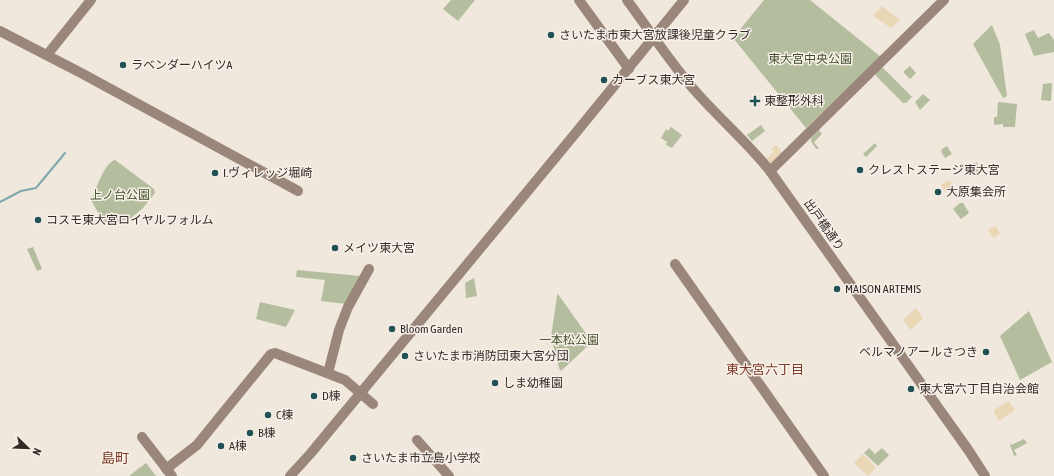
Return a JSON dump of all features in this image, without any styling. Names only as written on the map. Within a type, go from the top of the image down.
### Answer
[{"type":"street","points":[[47,56],[91,0]]},
{"type":"street","points":[[579,0],[629,69]]},
{"type":"street","name":"出戸橋通り","points":[[627,0],[654,38],[696,91],[747,144],[770,171],[969,451],[985,476]]},
{"type":"street","points":[[290,476],[311,453],[629,69],[684,0]]},
{"type":"street","points":[[770,171],[944,0]]},
{"type":"street","points":[[0,31],[83,74],[298,191]]},
{"type":"street","points":[[675,264],[824,476]]},
{"type":"street","points":[[328,373],[338,330],[348,307],[369,269]]},
{"type":"street","points":[[142,437],[169,473],[197,445],[271,354],[274,353],[349,382],[373,404]]},
{"type":"street","points":[[417,440],[449,476]]},
{"type":"green space","points":[[451,0],[475,0],[458,21],[443,9]]},
{"type":"green space","name":"東大宮中央公園","points":[[764,0],[810,0],[881,57],[806,128],[733,38]]},
{"type":"green space","points":[[992,25],[1000,45],[1007,96],[1003,98],[973,44]]},
{"type":"green space","points":[[1034,30],[1038,38],[1049,33],[1054,40],[1054,52],[1034,56],[1025,34]]},
{"type":"green space","points":[[910,66],[916,73],[910,79],[903,72]]},
{"type":"green space","points":[[882,67],[912,97],[906,103],[903,103],[876,76],[876,73]]},
{"type":"green space","points":[[1052,83],[1051,101],[1041,100],[1043,84]]},
{"type":"green space","points":[[923,94],[930,100],[920,110],[915,102]]},
{"type":"green space","points":[[998,102],[1017,104],[1015,127],[1003,127],[1003,124],[994,125],[994,117],[997,117]]},
{"type":"green space","points":[[761,125],[765,131],[752,141],[747,135]]},
{"type":"green space","points":[[671,127],[682,135],[672,148],[666,145],[667,142],[661,138],[666,129],[668,131]]},
{"type":"green space","points":[[819,130],[822,134],[814,142],[819,149],[816,149],[811,141],[812,137]]},
{"type":"green space","points":[[875,143],[877,146],[866,157],[863,154]]},
{"type":"green space","points":[[947,146],[952,154],[945,158],[941,152],[942,149]]},
{"type":"green space","name":"上ノ台公園","points":[[115,160],[154,189],[155,193],[143,208],[131,218],[108,225],[104,223],[91,200],[107,166]]},
{"type":"green space","points":[[977,162],[979,170],[972,175],[967,167]]},
{"type":"green space","points":[[960,203],[963,203],[969,213],[961,219],[953,209]]},
{"type":"green space","points":[[33,247],[42,269],[37,271],[27,249]]},
{"type":"green space","points":[[297,270],[361,276],[346,304],[321,301],[325,280],[296,277]]},
{"type":"green space","points":[[474,278],[477,296],[466,298],[465,283]]},
{"type":"green space","name":"一本松公園","points":[[558,294],[592,342],[561,371],[551,337]]},
{"type":"green space","points":[[260,302],[295,310],[286,327],[256,319]]},
{"type":"green space","points":[[1029,311],[1052,362],[1020,380],[1000,336]]},
{"type":"green space","points":[[1024,439],[1027,443],[1014,450],[1017,455],[1014,456],[1009,442],[1011,445]]},
{"type":"green space","points":[[869,448],[875,454],[882,448],[889,455],[878,466],[864,453]]},
{"type":"green space","points":[[146,463],[156,476],[129,476]]},
{"type":"sand","points":[[882,6],[900,20],[891,28],[873,16]]},
{"type":"sand","points":[[776,145],[783,154],[773,163],[770,163],[766,159],[774,152],[771,149]]},
{"type":"sand","points":[[949,180],[954,187],[945,192],[941,185]]},
{"type":"sand","points":[[996,226],[1000,234],[993,238],[988,230]]},
{"type":"sand","points":[[916,308],[923,318],[911,330],[903,320]]},
{"type":"sand","points":[[1009,401],[1015,410],[999,421],[994,412],[995,409]]},
{"type":"sand","points":[[863,454],[876,468],[868,476],[854,463]]},
{"type":"waterway","points":[[0,202],[21,191],[36,188],[65,153]]},
{"type":"place","name":"さいたま市東大宮放課後児童クラブ","points":[[551,35]]},
{"type":"place","name":"ラベンダーハイツA","points":[[123,65]]},
{"type":"place","name":"カーブス東大宮","points":[[604,80]]},
{"type":"place","name":"東整形外科","points":[[755,101]]},
{"type":"place","name":"クレストステージ東大宮","points":[[860,170]]},
{"type":"place","name":"I.ヴィレッジ堀崎","points":[[215,173]]},
{"type":"place","name":"大原集会所","points":[[938,192]]},
{"type":"place","name":"コスモ東大宮ロイヤルフォルム","points":[[38,220]]},
{"type":"place","name":"メイツ東大宮","points":[[335,248]]},
{"type":"place","name":"MAISON ARTEMIS","points":[[837,289]]},
{"type":"place","name":"Bloom Garden","points":[[392,329]]},
{"type":"place","name":"ベルマノアールさつき","points":[[986,352]]},
{"type":"place","name":"さいたま市消防団東大宮分団","points":[[405,356]]},
{"type":"place","name":"しま幼稚園","points":[[495,383]]},
{"type":"place","name":"東大宮六丁目自治会館","points":[[911,389]]},
{"type":"place","name":"D棟","points":[[314,396]]},
{"type":"place","name":"C棟","points":[[268,415]]},
{"type":"place","name":"B棟","points":[[250,433]]},
{"type":"place","name":"A棟","points":[[221,446]]},
{"type":"place","name":"さいたま市立島小学校","points":[[353,458]]},
{"type":"district","name":"東大宮六丁目","points":[[765,369]]},
{"type":"district","name":"島町","points":[[115,458]]}]
